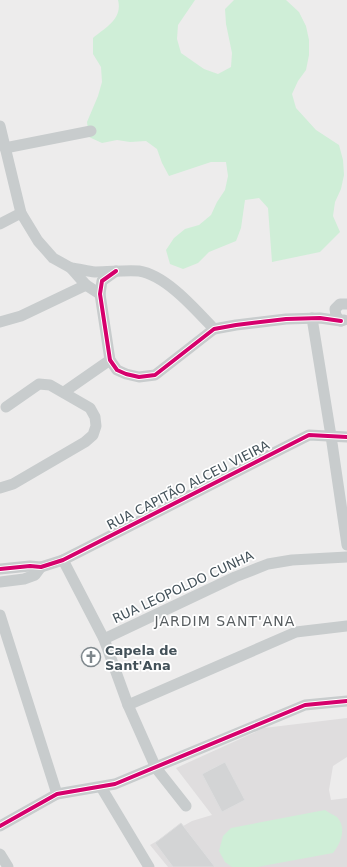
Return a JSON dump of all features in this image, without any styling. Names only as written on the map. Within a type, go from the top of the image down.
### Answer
[{"type":"street","points":[[0,126],[21,213],[38,241],[53,258],[71,268],[86,285],[100,294]]},
{"type":"street","points":[[5,148],[91,131]]},
{"type":"street","points":[[0,224],[21,213]]},
{"type":"street","points":[[71,268],[95,272],[140,272],[156,278],[182,296],[214,329]]},
{"type":"street","points":[[116,271],[102,281],[100,294],[110,360],[117,370],[139,377],[155,375],[214,329],[286,319],[316,318],[344,320]]},
{"type":"street","points":[[0,322],[21,316],[86,285]]},
{"type":"street","points":[[316,318],[342,305]]},
{"type":"street","points":[[342,305],[336,316],[344,320]]},
{"type":"street","points":[[316,318],[347,545]]},
{"type":"street","points":[[64,392],[110,360]]},
{"type":"street","points":[[0,488],[13,484],[85,442],[93,435],[96,426],[95,417],[90,408],[50,385],[39,384],[6,407]]},
{"type":"street","name":"RUA CAPITÃO ALCEU VIEIRA","points":[[41,567],[63,560],[310,435],[347,437]]},
{"type":"street","name":"RUA LEOPOLDO CUNHA","points":[[104,639],[268,564],[292,560],[347,557]]},
{"type":"street","points":[[63,560],[104,639],[128,705],[156,768],[186,806]]},
{"type":"street","points":[[0,569],[30,566],[41,567]]},
{"type":"street","points":[[0,582],[24,579],[35,575],[41,567]]},
{"type":"street","points":[[0,615],[57,794]]},
{"type":"street","points":[[128,705],[296,632],[347,626]]},
{"type":"street","points":[[0,826],[57,794],[115,784],[305,705],[347,701]]},
{"type":"street","points":[[101,786],[149,867]]},
{"type":"street","points":[[0,854],[8,867]]},
{"type":"shaded area","points":[[347,718],[347,757],[333,766],[329,790],[331,800],[347,798],[347,867],[168,867],[150,845],[192,821],[212,815],[176,768],[264,728]]},
{"type":"green space","points":[[118,0],[195,0],[178,25],[177,39],[181,53],[204,69],[218,74],[231,67],[232,53],[226,24],[225,9],[234,0],[286,0],[299,12],[306,26],[309,40],[309,55],[306,70],[298,81],[292,94],[296,108],[316,130],[339,145],[343,160],[344,175],[341,189],[335,202],[333,216],[340,232],[320,252],[272,262],[268,208],[259,198],[245,200],[241,228],[236,241],[209,252],[198,263],[183,269],[170,264],[166,250],[174,238],[185,229],[199,225],[211,215],[225,190],[228,176],[226,162],[211,162],[169,176],[157,149],[146,141],[130,142],[117,140],[102,143],[89,137],[87,122],[102,82],[101,67],[93,54],[93,38],[108,27],[115,18],[119,7]]},
{"type":"green space","points":[[325,810],[337,817],[342,826],[342,835],[333,853],[257,867],[232,867],[225,862],[219,851],[223,836],[231,828]]},
{"type":"building","name":"Capela de Sant'Ana","points":[[97,648],[101,659],[85,666],[80,655]]},
{"type":"building","points":[[225,762],[245,800],[222,812],[202,774]]},
{"type":"building","points":[[181,823],[215,867],[173,867],[155,843]]},
{"type":"cycle path","points":[[116,271],[102,281],[100,294],[110,360],[117,370],[139,377],[155,375],[214,329],[286,319],[320,318],[341,321]]},
{"type":"cycle path","points":[[0,569],[30,566],[41,567],[63,560],[309,435],[347,437]]},
{"type":"cycle path","points":[[0,826],[57,794],[115,784],[305,705],[347,701]]},
{"type":"place","name":"Capela de Sant'Ana","points":[[91,657]]},
{"type":"district","name":"JARDIM SANT'ANA","points":[[225,621]]}]
